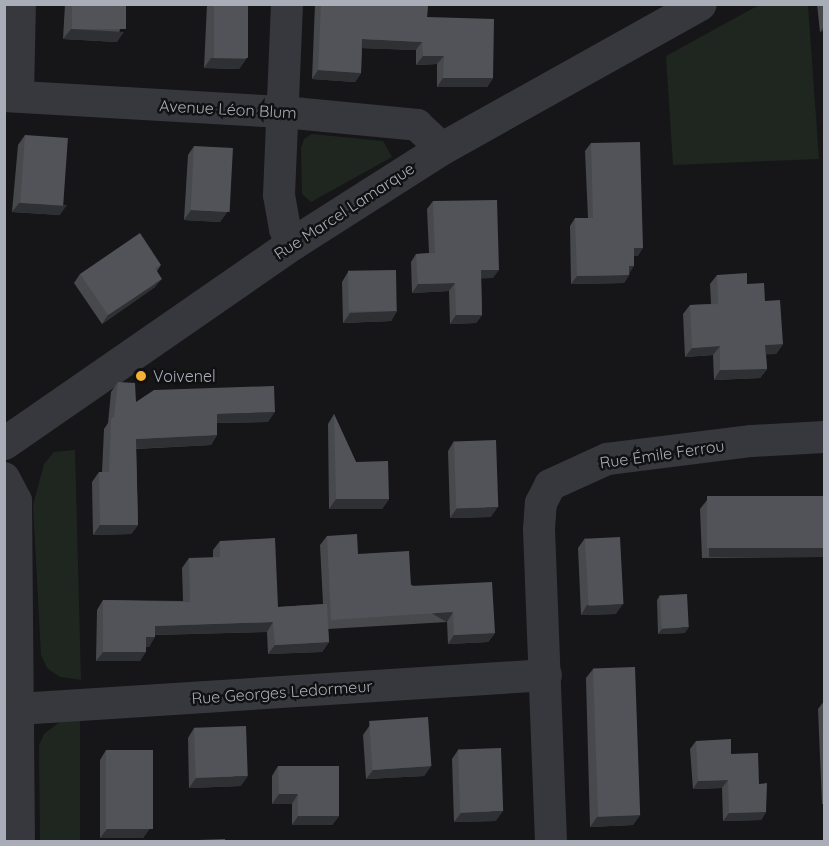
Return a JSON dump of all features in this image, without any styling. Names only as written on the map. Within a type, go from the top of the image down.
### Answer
[{"type":"street","points":[[11,96],[20,4]]},
{"type":"street","points":[[287,4],[279,195],[285,229],[293,243]]},
{"type":"street","name":"Rue Marcel Lamarque","points":[[4,442],[293,243],[442,148],[700,4]]},
{"type":"street","name":"Avenue Léon Blum","points":[[11,96],[283,112],[417,125],[442,148]]},
{"type":"street","name":"Rue Émile Ferrou","points":[[546,675],[539,529],[541,503],[550,485],[608,459],[752,441],[825,437]]},
{"type":"street","points":[[4,478],[16,501],[19,842]]},
{"type":"street","points":[[546,675],[551,842]]},
{"type":"street","name":"Rue Georges Ledormeur","points":[[18,709],[546,675]]},
{"type":"shaded area","points":[[759,5],[808,5],[819,159],[673,165],[666,56]]},
{"type":"shaded area","points":[[312,134],[383,141],[392,157],[311,202],[302,194],[301,148],[304,139]]},
{"type":"shaded area","points":[[75,450],[81,680],[60,677],[47,668],[41,655],[33,505],[44,464],[54,452]]},
{"type":"shaded area","points":[[65,718],[80,719],[80,841],[40,841],[39,745],[44,734]]},
{"type":"building","points":[[72,4],[126,4],[126,29],[72,29]]},
{"type":"building","points":[[214,4],[248,4],[248,58],[214,58]]},
{"type":"building","points":[[321,4],[428,4],[427,17],[494,19],[493,78],[443,78],[444,56],[423,56],[422,42],[362,39],[361,73],[318,70]]},
{"type":"building","points":[[25,135],[68,138],[63,206],[20,203]]},
{"type":"building","points":[[640,142],[643,248],[634,248],[634,266],[629,266],[629,275],[577,276],[575,218],[593,218],[591,143]]},
{"type":"building","points":[[194,146],[233,148],[230,212],[191,210]]},
{"type":"building","points":[[497,200],[499,270],[481,270],[482,315],[456,315],[455,283],[418,284],[416,254],[435,253],[433,201]]},
{"type":"building","points":[[140,233],[161,265],[155,268],[162,279],[108,315],[80,274]]},
{"type":"building","points":[[396,270],[397,311],[349,312],[348,271]]},
{"type":"building","points":[[747,273],[747,284],[764,283],[765,301],[780,300],[783,344],[765,345],[767,369],[720,370],[720,346],[692,348],[690,305],[718,304],[717,275]]},
{"type":"building","points":[[118,382],[135,383],[136,402],[154,390],[274,386],[275,412],[217,414],[217,435],[136,439],[138,525],[100,525],[99,472],[109,472],[111,419],[114,417]]},
{"type":"building","points":[[334,414],[356,462],[388,461],[389,499],[336,499]]},
{"type":"building","points":[[496,440],[498,507],[456,508],[454,441]]},
{"type":"building","points":[[707,496],[824,496],[824,548],[707,548]]},
{"type":"building","points":[[357,534],[358,554],[409,551],[411,586],[492,582],[495,633],[454,635],[453,612],[331,620],[327,536]]},
{"type":"building","points":[[620,537],[624,604],[589,606],[585,539]]},
{"type":"building","points":[[275,538],[278,607],[327,604],[329,642],[275,645],[273,622],[155,626],[155,637],[146,637],[146,652],[103,652],[103,600],[190,602],[189,558],[220,557],[220,541]]},
{"type":"building","points":[[687,594],[689,627],[662,628],[660,595]]},
{"type":"building","points":[[635,667],[640,815],[598,816],[593,668]]},
{"type":"building","points":[[428,717],[431,766],[373,770],[369,721]]},
{"type":"building","points":[[246,726],[248,776],[196,778],[194,728]]},
{"type":"building","points":[[731,739],[731,754],[758,753],[759,784],[767,783],[766,812],[729,813],[728,780],[698,781],[696,741]]},
{"type":"building","points":[[501,748],[503,811],[460,812],[458,750]]},
{"type":"building","points":[[106,750],[153,750],[153,829],[106,829]]},
{"type":"building","points":[[278,766],[339,766],[339,816],[298,816],[298,794],[279,794]]},
{"type":"building","points":[[225,839],[225,842],[198,842],[198,840]]},
{"type":"place","name":"Voivenel","points":[[141,376]]}]
